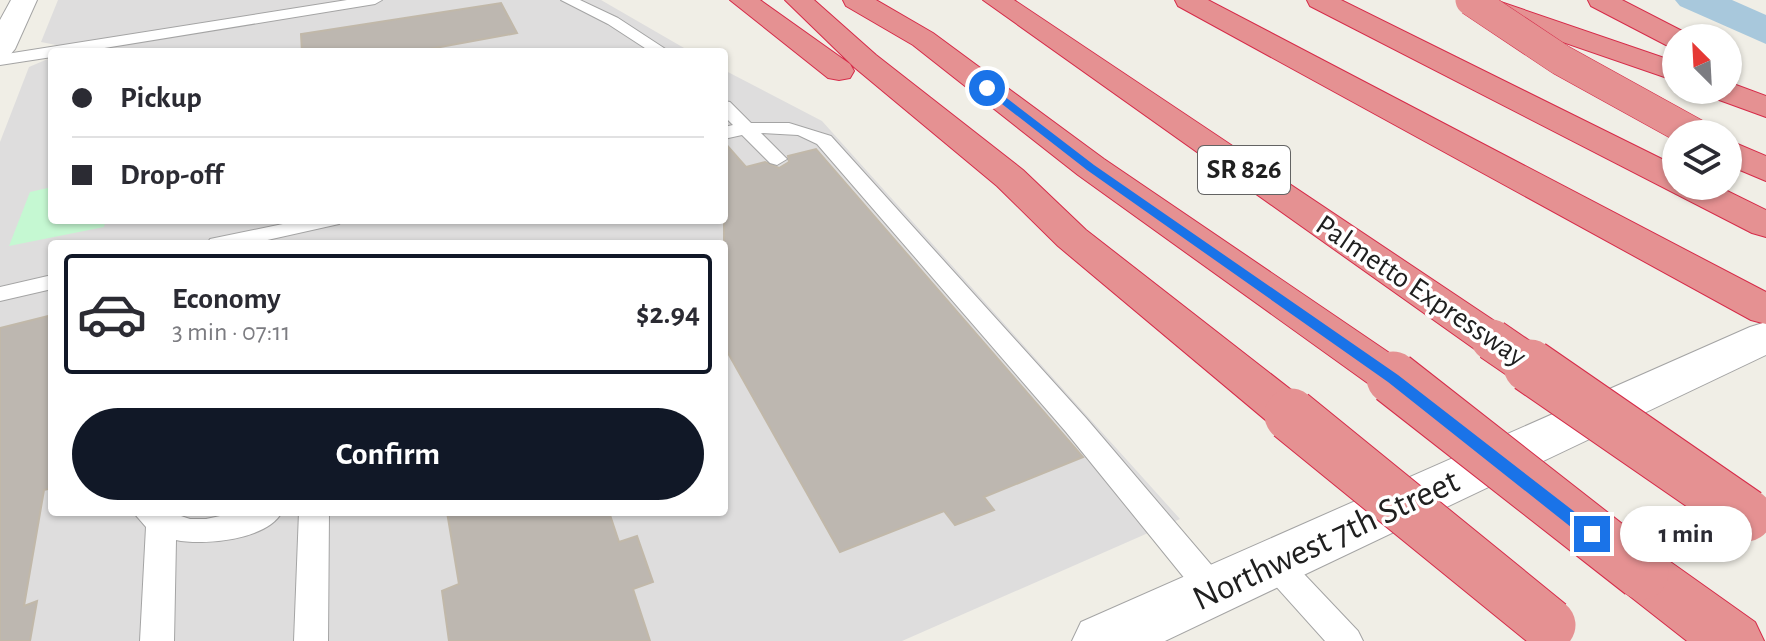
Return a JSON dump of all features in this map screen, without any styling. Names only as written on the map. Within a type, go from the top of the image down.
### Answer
[{"type":"highway","points":[[743,0],[990,185],[1072,238]]},
{"type":"highway","points":[[798,0],[865,61],[1010,178],[1072,238],[1558,633]]},
{"type":"highway","points":[[856,0],[923,39],[1091,167],[1393,378]]},
{"type":"highway","points":[[904,0],[1078,131],[1733,641]]},
{"type":"highway","name":"Palmetto Expressway","points":[[996,0],[1756,522]]},
{"type":"highway","points":[[1188,0],[1766,310]]},
{"type":"highway","points":[[1320,0],[1662,173]]},
{"type":"highway","points":[[1470,0],[1662,67]]},
{"type":"highway","points":[[1470,0],[1561,60],[1670,120]]},
{"type":"highway","points":[[1601,0],[1662,32]]},
{"type":"highway","points":[[1742,71],[1766,82]]},
{"type":"highway","points":[[1742,98],[1766,107]]},
{"type":"highway","points":[[1742,158],[1766,170]]},
{"type":"highway","points":[[1716,200],[1766,225]]},
{"type":"street","points":[[3,37],[24,0]]},
{"type":"street","name":"Northwest 7th Street","points":[[1103,641],[1766,337]]},
{"type":"lane","points":[[75,48],[375,0]]},
{"type":"lane","points":[[568,0],[613,21],[656,48]]},
{"type":"lane","points":[[0,60],[48,52]]},
{"type":"lane","points":[[734,130],[777,159]]},
{"type":"lane","points":[[734,130],[803,130],[824,140],[1076,425],[1214,591]]},
{"type":"lane","points":[[245,240],[321,229]]},
{"type":"lane","points":[[0,294],[48,283]]},
{"type":"lane","points":[[157,641],[155,518],[181,531],[206,531],[257,516]]},
{"type":"lane","points":[[311,641],[314,516]]},
{"type":"lane","points":[[1275,564],[1346,641]]},
{"type":"shaded area","points":[[58,0],[601,0],[684,48],[55,48],[56,45],[41,42]]},
{"type":"shaded area","points":[[48,59],[48,224],[728,224],[728,72],[822,121],[1180,519],[902,641],[0,641],[0,142],[29,67]]},
{"type":"green space","points":[[48,188],[48,224],[105,224],[104,227],[9,246],[30,192]]},
{"type":"water","points":[[1675,0],[1732,0],[1766,15],[1766,44],[1742,33],[1742,24],[1721,24],[1680,6]]},
{"type":"building","points":[[501,3],[517,33],[435,48],[302,48],[301,34]]},
{"type":"building","points":[[728,147],[746,167],[765,162],[779,168],[789,162],[788,156],[816,149],[1083,457],[984,497],[994,510],[955,525],[944,511],[840,552],[728,353],[728,240],[724,240],[724,224],[728,224]]},
{"type":"building","points":[[48,316],[48,489],[44,490],[24,606],[37,601],[30,641],[0,641],[0,328]]},
{"type":"building","points":[[448,516],[610,516],[619,542],[637,536],[653,582],[633,589],[650,641],[449,641],[442,591],[459,584]]},
{"type":"route","points":[[987,88],[1091,167],[1393,378],[1592,534]]}]
